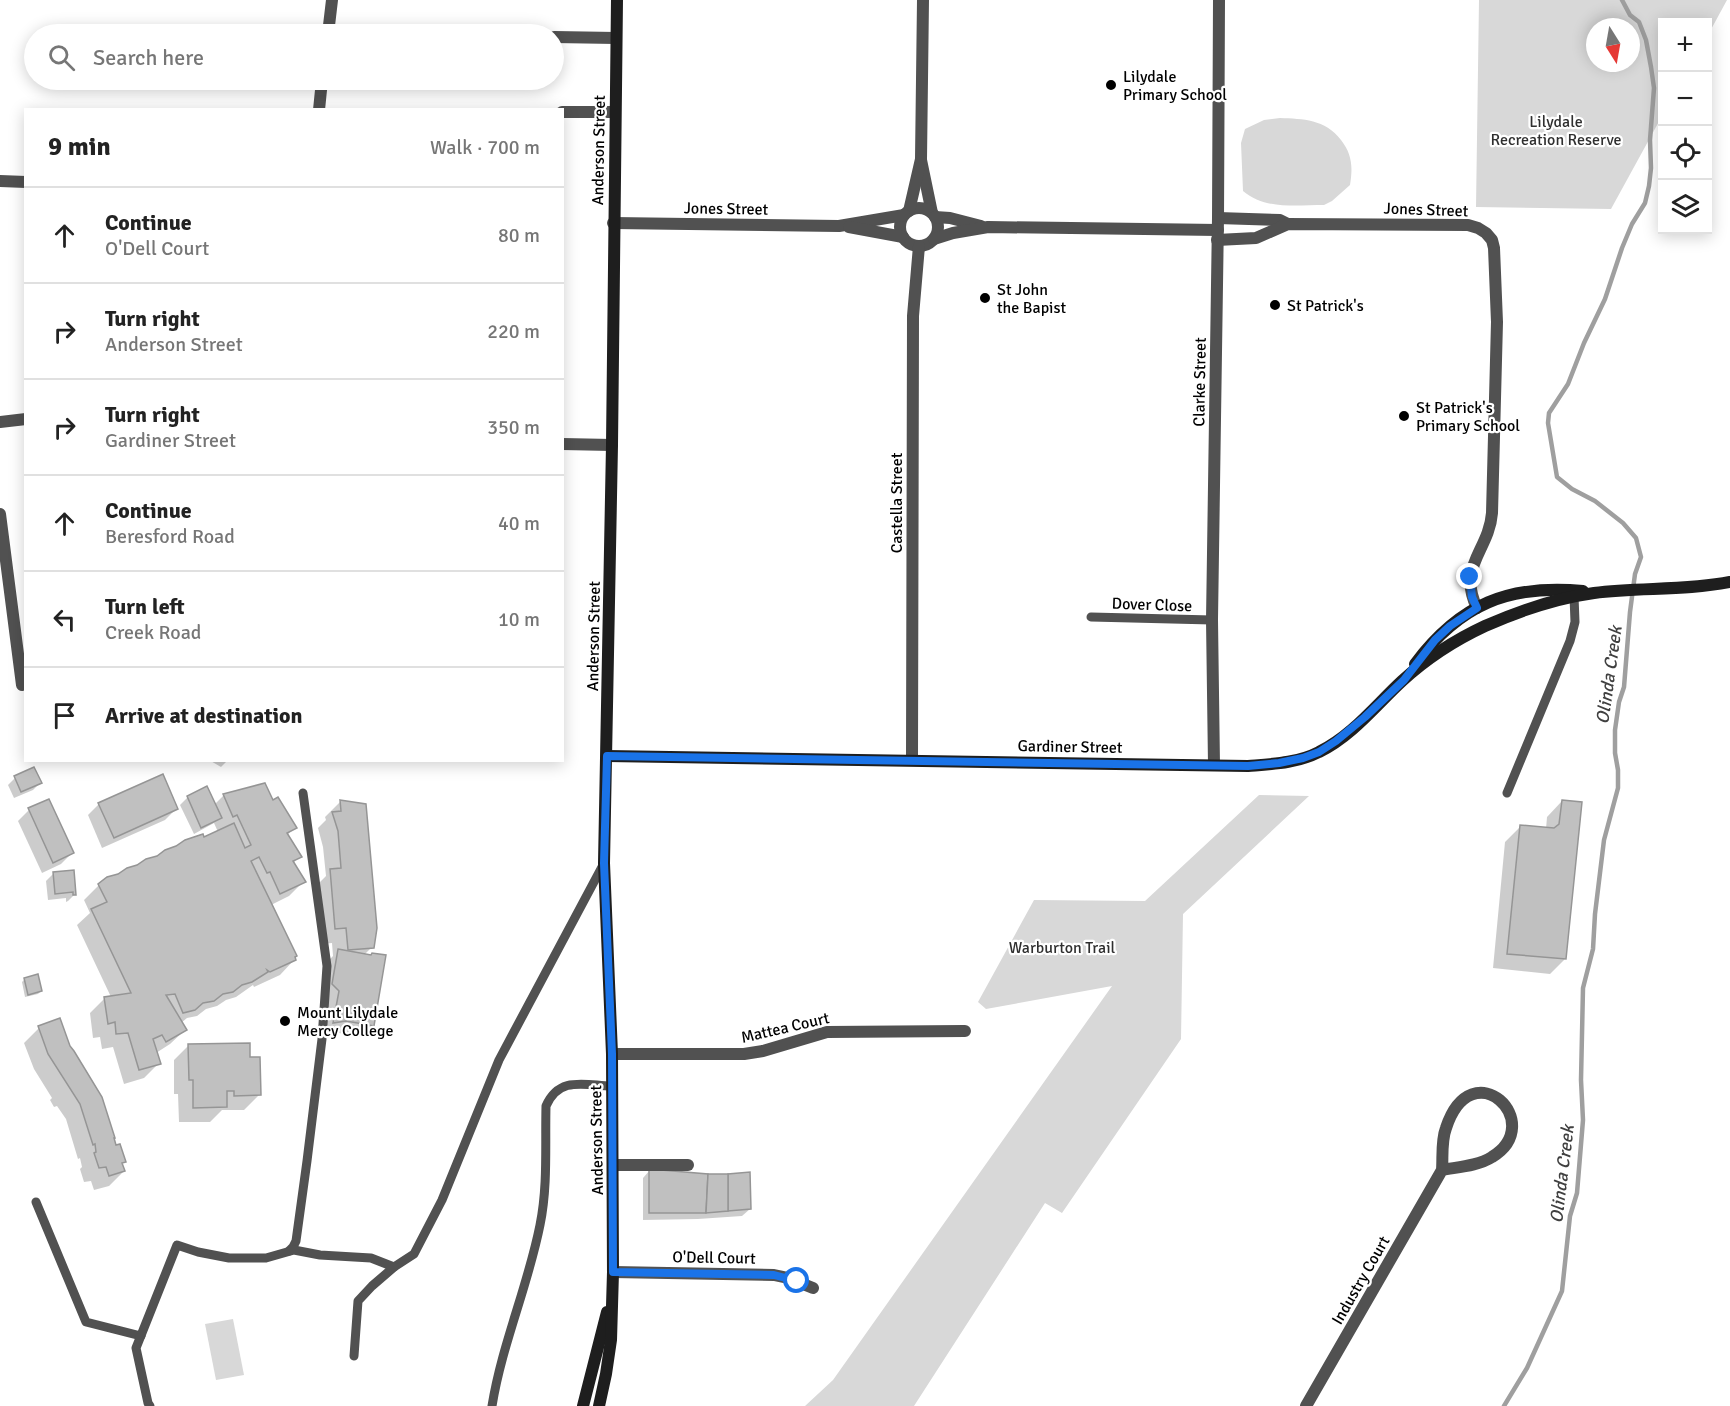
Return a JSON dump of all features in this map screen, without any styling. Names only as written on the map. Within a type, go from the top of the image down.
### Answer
[{"type":"main road","name":"Anderson Street","points":[[599,1406],[611,1340],[613,1272],[612,1054],[604,863],[617,0]]},
{"type":"main road","points":[[1404,680],[1435,640],[1450,626],[1477,608],[1503,596],[1539,590],[1605,592],[1707,587],[1730,582]]},
{"type":"main road","points":[[1707,587],[1730,590]]},
{"type":"main road","name":"Gardiner Street","points":[[607,756],[1248,766],[1279,763],[1319,752],[1336,741],[1442,649],[1465,636],[1486,625],[1528,609],[1574,596],[1605,592]]},
{"type":"main road","name":"Anderson Street","points":[[583,1406],[606,1316],[613,1272]]},
{"type":"street","points":[[329,24],[332,0]]},
{"type":"street","points":[[921,159],[907,213],[900,226],[903,237],[908,242],[925,246],[934,239],[938,228],[921,159],[923,0]]},
{"type":"street","name":"Clarke Street","points":[[1214,765],[1212,620],[1219,0]]},
{"type":"street","points":[[564,37],[616,38]]},
{"type":"street","points":[[319,108],[321,90]]},
{"type":"street","points":[[564,112],[615,112]]},
{"type":"street","points":[[0,181],[24,182]]},
{"type":"street","points":[[907,213],[921,208],[934,215]]},
{"type":"street","name":"Jones Street","points":[[839,226],[907,213]]},
{"type":"street","name":"Jones Street","points":[[934,215],[988,227]]},
{"type":"street","name":"Jones Street","points":[[934,239],[988,227],[1218,229],[1280,220],[1288,224]]},
{"type":"street","name":"Jones Street","points":[[613,224],[839,226],[903,237]]},
{"type":"street","name":"Jones Street","points":[[1218,229],[1256,238],[1288,224],[1468,225],[1478,228],[1492,240],[1497,334],[1492,518],[1470,577],[1472,597],[1477,608]]},
{"type":"street","name":"Castella Street","points":[[912,760],[914,316],[919,246]]},
{"type":"street","points":[[0,422],[24,419]]},
{"type":"street","points":[[564,444],[612,445]]},
{"type":"street","points":[[0,514],[24,685]]},
{"type":"street","name":"Mattea Court","points":[[612,1054],[744,1054],[763,1052],[827,1032],[965,1031]]},
{"type":"street","name":"Industry Court","points":[[1306,1406],[1442,1170],[1445,1130],[1460,1101],[1475,1092],[1487,1093],[1504,1103],[1509,1111],[1513,1130],[1506,1146],[1491,1159],[1442,1170]]},
{"type":"street","points":[[613,1165],[688,1166]]},
{"type":"street","name":"O'Dell Court","points":[[613,1272],[774,1275],[813,1288]]},
{"type":"lane","points":[[1507,793],[1570,641],[1575,622],[1574,596]]},
{"type":"lane","name":"Dover Close","points":[[1091,617],[1212,620]]},
{"type":"lane","points":[[289,1251],[296,1240],[307,1161],[322,1039],[327,966],[303,793]]},
{"type":"lane","points":[[354,1356],[358,1301],[372,1286],[414,1254],[442,1200],[499,1060],[604,863]]},
{"type":"lane","points":[[492,1406],[502,1356],[540,1223],[544,1195],[546,1106],[556,1090],[565,1086],[611,1086]]},
{"type":"lane","points":[[36,1202],[86,1322],[141,1336]]},
{"type":"lane","points":[[150,1406],[136,1348],[177,1245],[229,1258],[266,1258],[294,1250],[336,1256],[371,1257],[394,1268]]},
{"type":"green space","name":"Lilydale Recreation Reserve","points":[[1479,0],[1727,0],[1712,28],[1712,18],[1658,18],[1658,123],[1611,209],[1476,207]]},
{"type":"green space","name":"Lilydale Primary School","points":[[1280,118],[1321,124],[1335,133],[1345,145],[1351,161],[1350,185],[1332,201],[1324,205],[1271,204],[1243,191],[1241,143],[1245,129],[1264,120]]},
{"type":"green space","name":"Warburton Trail","points":[[1259,795],[1309,796],[1183,914],[1181,1039],[1062,1213],[1045,1203],[914,1406],[805,1406],[833,1380],[1112,986],[986,1009],[978,1002],[1034,900],[1145,901]]},
{"type":"green space","points":[[233,1319],[244,1375],[216,1380],[205,1324]]},
{"type":"building","points":[[34,767],[42,783],[21,792],[14,776]]},
{"type":"building","points":[[163,774],[178,809],[114,838],[98,803]]},
{"type":"building","points":[[265,783],[273,800],[278,797],[297,828],[287,833],[302,857],[293,861],[306,882],[280,894],[270,872],[267,873],[259,857],[251,861],[297,956],[296,960],[270,972],[267,970],[268,972],[252,982],[242,985],[233,992],[223,994],[214,1001],[203,1003],[195,1010],[183,1013],[175,994],[166,995],[187,1030],[166,1042],[162,1035],[153,1039],[161,1064],[139,1070],[128,1033],[116,1034],[115,1022],[108,1024],[104,997],[131,993],[91,909],[107,902],[98,884],[107,877],[157,856],[185,840],[203,834],[204,837],[234,823],[245,848],[251,845],[237,815],[233,817],[223,794]]},
{"type":"building","points":[[207,786],[222,818],[201,828],[187,796]]},
{"type":"building","points":[[49,799],[74,853],[53,863],[28,808]]},
{"type":"building","points":[[340,800],[366,804],[377,928],[374,948],[348,950],[346,928],[335,929],[330,869],[341,868],[338,831],[332,812],[341,811]]},
{"type":"building","points":[[1562,800],[1582,802],[1566,959],[1507,954],[1520,825],[1554,828],[1559,824]]},
{"type":"building","points":[[74,870],[76,895],[73,895],[73,892],[55,894],[53,872]]},
{"type":"building","points":[[338,949],[371,955],[372,953],[386,955],[374,1026],[346,1021],[333,1023],[339,991],[332,984]]},
{"type":"building","points":[[38,974],[42,991],[28,995],[24,978]]},
{"type":"building","points":[[60,1018],[70,1046],[102,1097],[116,1145],[120,1144],[126,1162],[122,1163],[125,1171],[109,1176],[106,1167],[99,1168],[94,1153],[96,1152],[95,1144],[93,1145],[80,1104],[48,1054],[38,1026]]},
{"type":"building","points":[[250,1043],[250,1057],[260,1057],[261,1095],[234,1096],[234,1091],[227,1091],[227,1107],[193,1108],[193,1080],[189,1080],[188,1044]]},
{"type":"building","points":[[649,1169],[708,1174],[706,1213],[649,1213]]},
{"type":"building","points":[[750,1172],[751,1209],[728,1211],[728,1174]]},
{"type":"building","points":[[708,1174],[728,1174],[728,1211],[706,1213]]},
{"type":"waterway","name":"Olinda Creek","points":[[1504,1406],[1527,1368],[1562,1291],[1570,1216],[1577,1193],[1583,1120],[1581,1080],[1583,988],[1593,949],[1604,840],[1618,788],[1615,730],[1619,702],[1624,687],[1635,574],[1641,557],[1636,538],[1623,523],[1595,501],[1572,489],[1557,477],[1548,423],[1549,413],[1568,384],[1605,299],[1622,248],[1632,224],[1645,203],[1649,186],[1654,88],[1651,67],[1646,40],[1639,22],[1630,15],[1622,0]]},
{"type":"place","name":"Lilydale Primary School","points":[[1111,85]]},
{"type":"place","name":"St John the Bapist","points":[[985,298]]},
{"type":"place","name":"St Patrick's","points":[[1275,305]]},
{"type":"place","name":"St Patrick's Primary School","points":[[1404,416]]},
{"type":"place","name":"Mount Lilydale Mercy College","points":[[285,1021]]},
{"type":"route","points":[[797,1281],[774,1275],[613,1272],[612,1054],[604,863],[607,756],[1248,766],[1279,763],[1311,755],[1326,748],[1365,717],[1404,680],[1435,640],[1450,626],[1477,608],[1472,597],[1470,577]]}]
